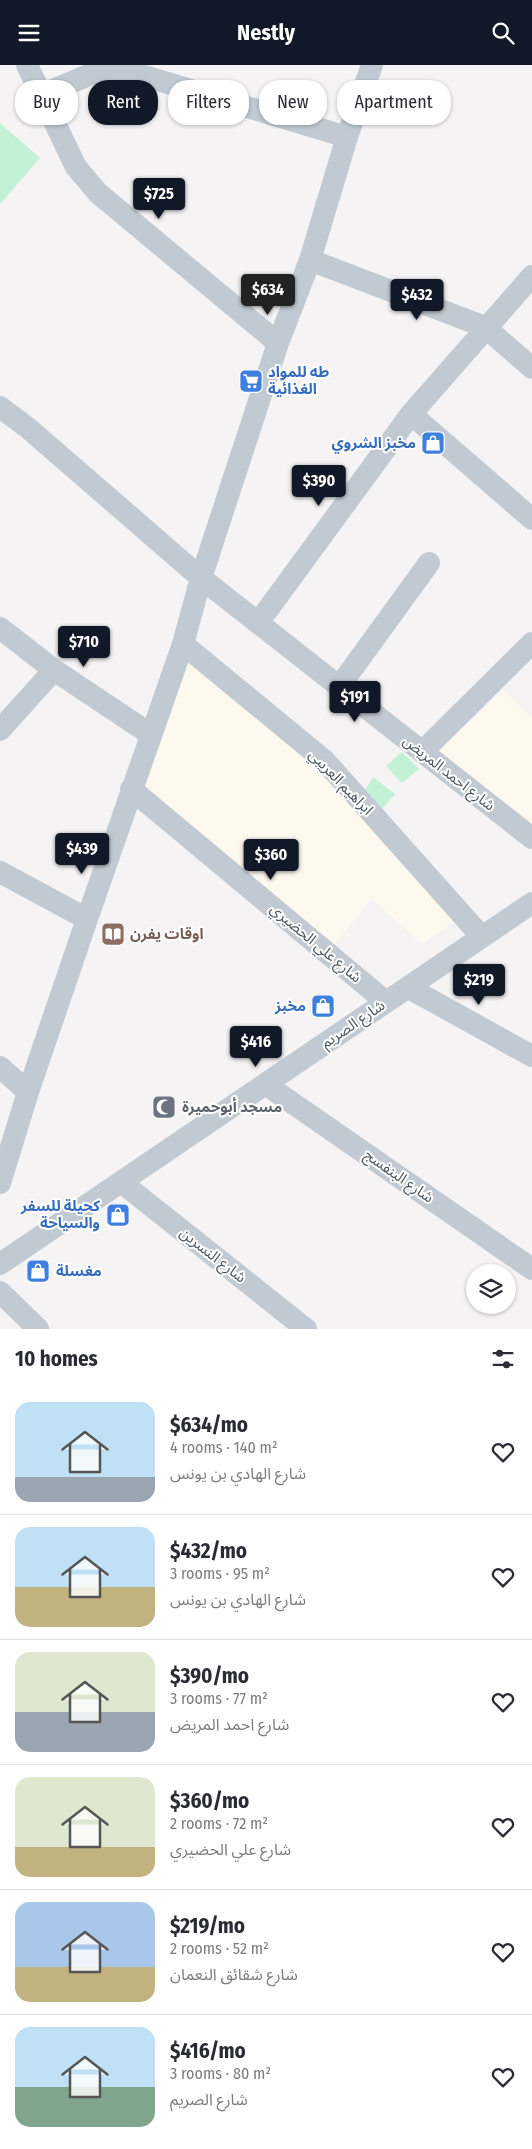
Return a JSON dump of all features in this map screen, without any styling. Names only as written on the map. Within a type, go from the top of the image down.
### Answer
[{"type":"street","points":[[27,65],[34,80]]},
{"type":"street","points":[[0,1183],[28,1092],[150,734],[183,644],[201,578],[278,343],[310,259],[347,137],[372,65]]},
{"type":"street","points":[[77,80],[96,72],[121,69],[347,137]]},
{"type":"street","points":[[56,125],[76,167],[98,193],[278,343]]},
{"type":"street","points":[[310,259],[485,327],[532,368]]},
{"type":"street","points":[[258,623],[411,414],[485,327],[532,276]]},
{"type":"street","name":"شارع احمد المريض","points":[[0,407],[28,428],[201,578],[532,838]]},
{"type":"street","points":[[411,414],[532,519]]},
{"type":"street","points":[[339,687],[429,563]]},
{"type":"street","points":[[0,627],[54,670],[150,734]]},
{"type":"street","points":[[422,752],[532,643]]},
{"type":"street","name":"ابراهيم العريبي","points":[[183,644],[325,761],[482,937]]},
{"type":"street","points":[[0,730],[54,670]]},
{"type":"street","name":"شارع علي الحضيري","points":[[131,789],[386,1001]]},
{"type":"street","points":[[0,872],[87,919]]},
{"type":"street","name":"شارع الصريم","points":[[0,1264],[532,903]]},
{"type":"street","points":[[409,988],[532,1056]]},
{"type":"street","points":[[0,1067],[28,1092]]},
{"type":"street","name":"شارع البنفسج","points":[[265,1084],[532,1269]]},
{"type":"street","name":"شارع النسرين","points":[[121,1182],[306,1329]]},
{"type":"street","points":[[0,1292],[38,1329]]},
{"type":"shaded area","points":[[183,644],[356,809],[463,916],[422,944],[372,899],[332,947],[131,789]]},
{"type":"shaded area","points":[[504,690],[532,718],[532,827],[437,751]]},
{"type":"green space","points":[[0,123],[40,158],[0,204]]},
{"type":"green space","points":[[402,752],[419,769],[402,783],[386,766]]},
{"type":"green space","points":[[373,777],[395,794],[381,810],[363,794]]},
{"type":"place","name":"طه للمواد الغذائية","points":[[251,381]]},
{"type":"place","name":"مخبز الشروي","points":[[433,443]]},
{"type":"place","name":"اوقات يفرن","points":[[113,934]]},
{"type":"place","name":"مخبز","points":[[323,1006]]},
{"type":"place","name":"مسجد أبوحميرة","points":[[164,1107]]},
{"type":"place","name":"كحيلة للسفر والسياحة","points":[[118,1215]]},
{"type":"place","name":"مغسلة","points":[[38,1271]]}]
